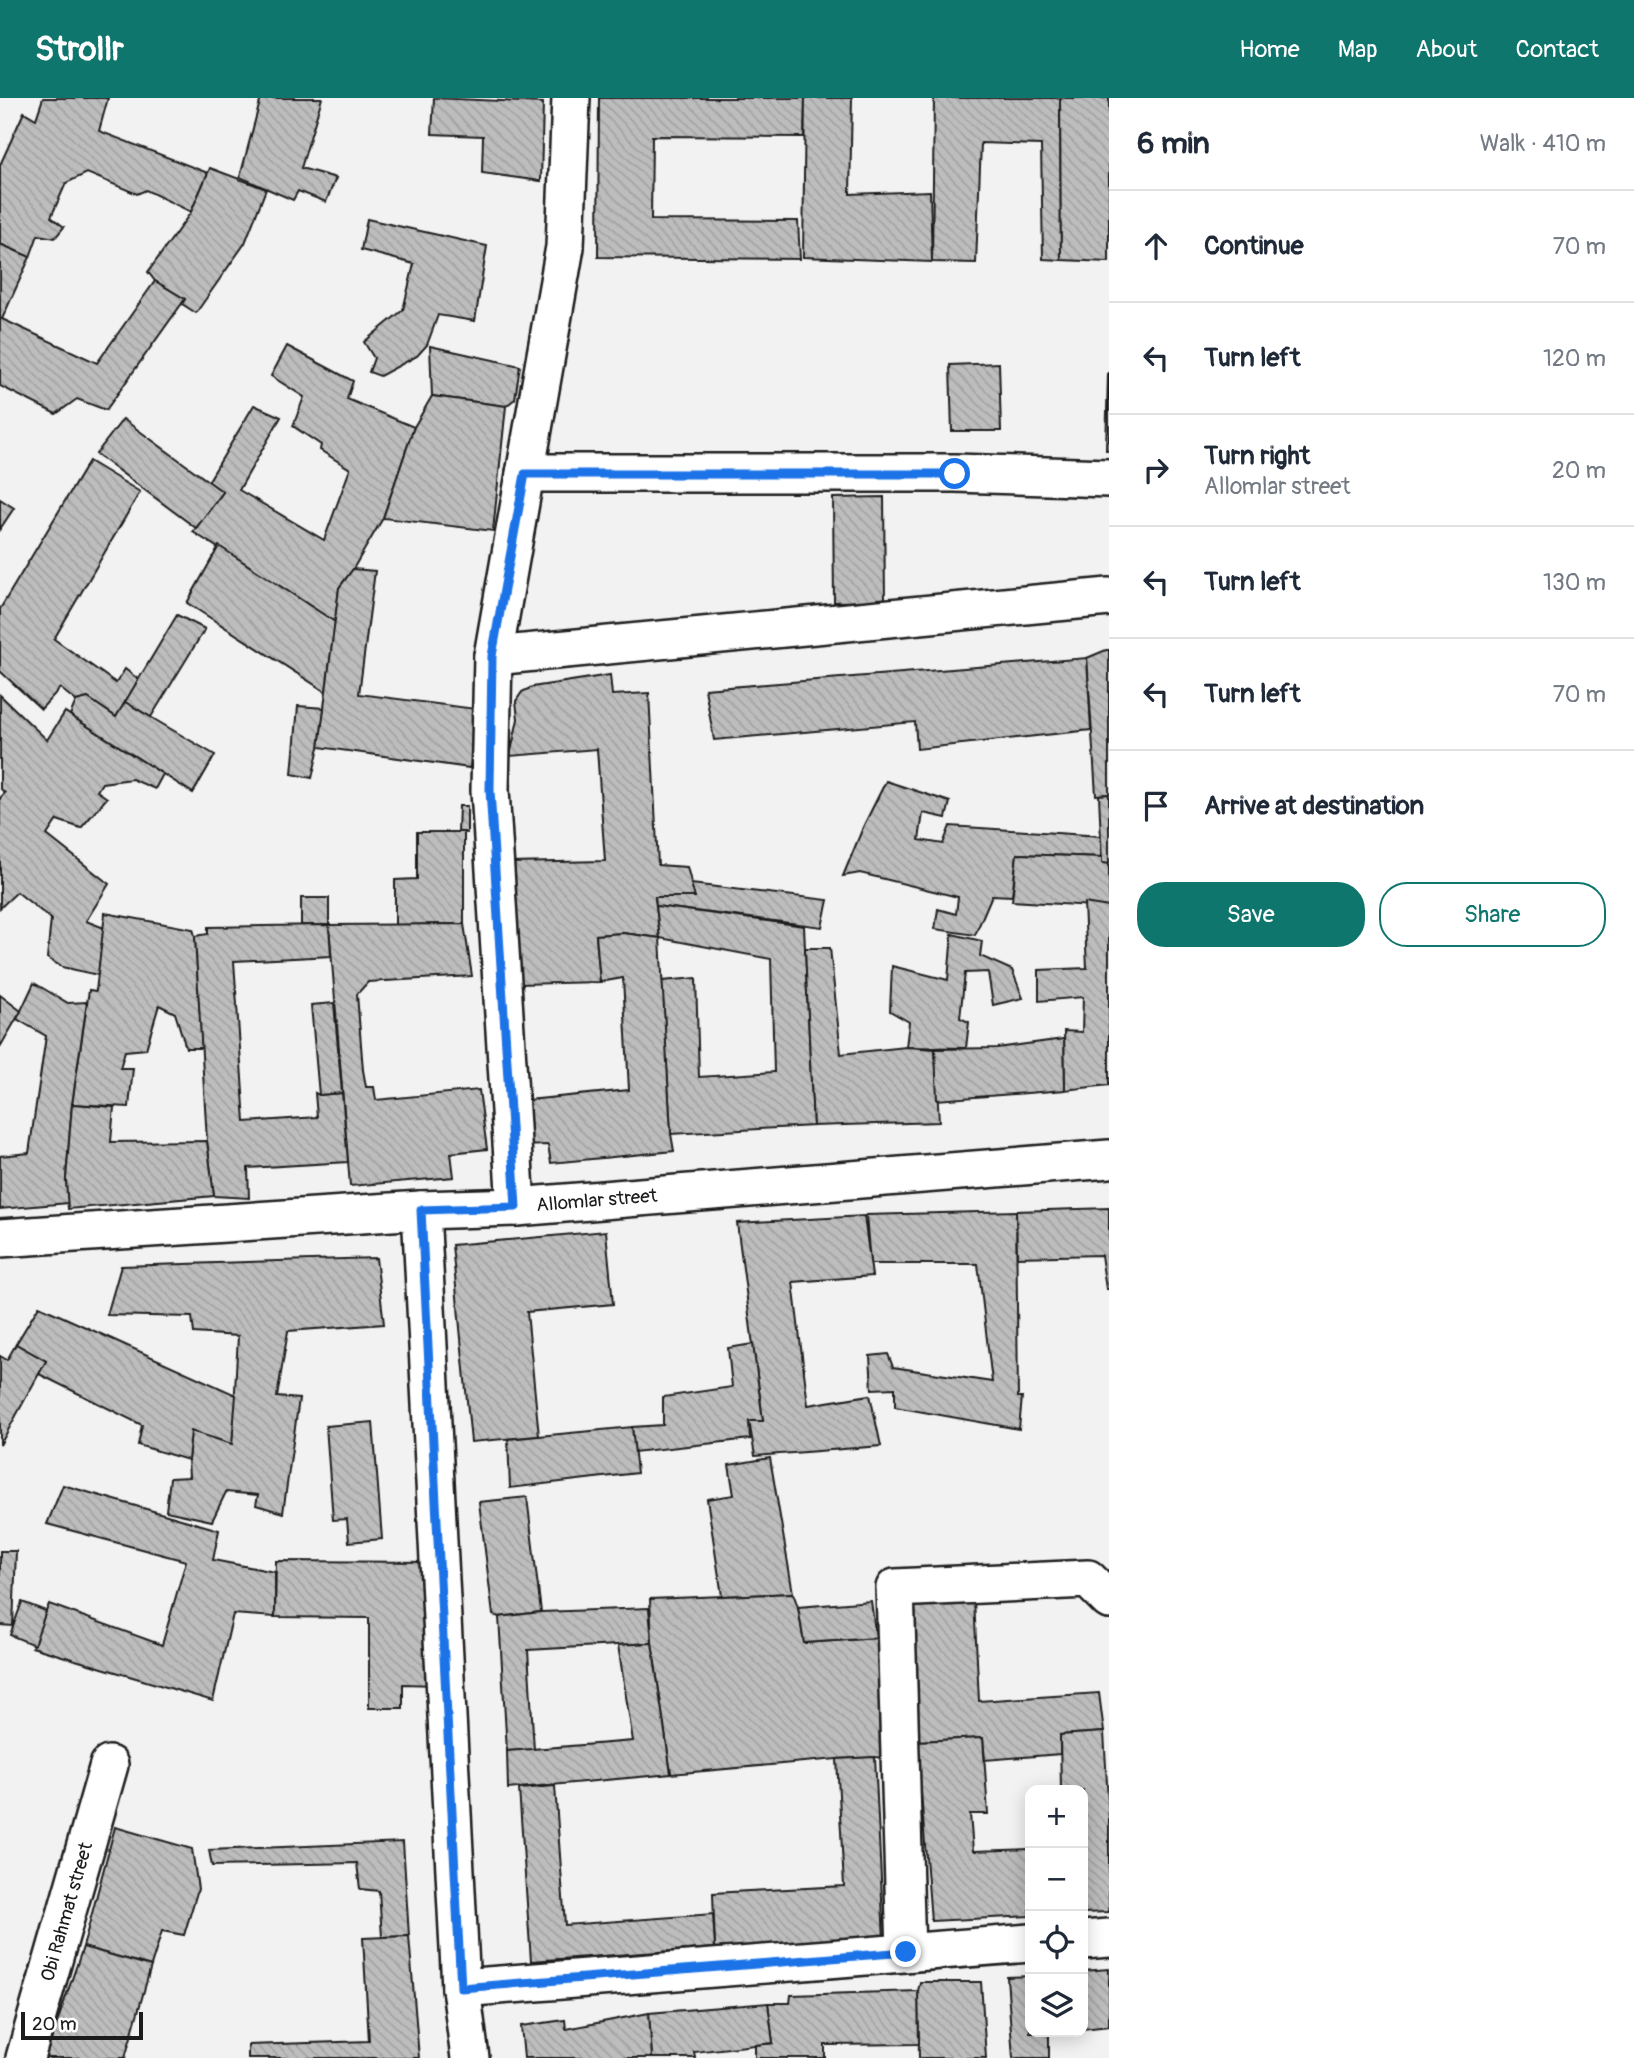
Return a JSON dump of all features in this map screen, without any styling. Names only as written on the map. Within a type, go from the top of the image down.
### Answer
[{"type":"street","points":[[516,1207],[490,790],[492,656],[565,247],[571,98]]},
{"type":"street","points":[[525,474],[955,474],[1109,478]]},
{"type":"street","points":[[492,656],[1109,597]]},
{"type":"street","name":"Allomlar street","points":[[0,1238],[421,1210],[516,1207],[1109,1159]]},
{"type":"street","points":[[421,1210],[461,1988],[470,2058]]},
{"type":"street","points":[[906,1952],[895,1588],[1088,1579],[1109,1600]]},
{"type":"street","name":"Obi Rahmat street","points":[[25,2058],[109,1765]]},
{"type":"street","points":[[1088,1940],[1109,1938]]},
{"type":"street","points":[[461,1988],[1025,1944]]},
{"type":"building","points":[[43,98],[108,98],[99,131],[208,173],[191,212],[146,190],[137,194],[87,173],[66,183],[51,217],[64,227],[55,238],[38,235],[30,257],[0,244],[0,165],[24,112],[36,119]]},
{"type":"building","points":[[261,98],[322,98],[301,168],[336,178],[326,202],[298,191],[293,200],[240,177]]},
{"type":"building","points":[[434,98],[543,103],[541,181],[482,173],[483,136],[432,134]]},
{"type":"building","points":[[599,98],[805,98],[804,137],[652,136],[651,220],[798,221],[800,259],[598,257]]},
{"type":"building","points":[[805,98],[852,98],[850,194],[930,191],[932,262],[803,257]]},
{"type":"building","points":[[934,98],[1060,98],[1061,260],[1043,259],[1041,145],[981,143],[976,263],[932,262]]},
{"type":"building","points":[[1060,98],[1109,98],[1109,262],[1061,260]]},
{"type":"building","points":[[210,168],[266,189],[245,243],[196,313],[182,304],[185,299],[155,281],[148,272],[191,212]]},
{"type":"building","points":[[367,219],[487,246],[475,321],[438,315],[427,345],[417,356],[380,376],[369,372],[374,358],[364,342],[403,310],[414,264],[361,250]]},
{"type":"building","points":[[0,244],[30,257],[2,319],[97,363],[155,281],[185,299],[106,410],[77,399],[56,414],[0,386]]},
{"type":"building","points":[[287,346],[353,381],[347,399],[414,427],[383,518],[339,588],[335,622],[193,532],[223,492],[208,482],[254,405],[281,417],[239,490],[324,540],[350,469],[320,450],[321,445],[293,426],[304,397],[271,376]]},
{"type":"building","points":[[430,346],[520,366],[515,399],[506,406],[432,396]]},
{"type":"building","points":[[999,363],[1001,431],[952,431],[950,365]]},
{"type":"building","points":[[1108,373],[1109,450],[1106,450]]},
{"type":"building","points":[[432,396],[506,406],[493,531],[383,518],[414,427]]},
{"type":"building","points":[[123,419],[223,492],[196,528],[96,454]]},
{"type":"building","points":[[89,461],[140,492],[54,639],[116,683],[125,669],[139,680],[116,717],[88,698],[76,701],[60,688],[41,709],[0,671],[0,609]]},
{"type":"building","points":[[884,497],[885,601],[834,602],[833,498]]},
{"type":"building","points":[[0,499],[14,508],[0,529]]},
{"type":"building","points":[[219,546],[335,622],[326,692],[187,603]]},
{"type":"building","points":[[353,569],[375,571],[359,694],[476,709],[470,768],[319,747],[339,588]]},
{"type":"building","points":[[177,615],[205,629],[151,717],[125,702]]},
{"type":"building","points":[[1109,650],[1109,794],[1096,795],[1087,658]]},
{"type":"building","points":[[1087,658],[1091,730],[917,749],[915,722],[714,740],[705,689]]},
{"type":"building","points":[[610,675],[612,695],[649,693],[658,865],[687,867],[695,897],[655,897],[660,938],[623,933],[596,935],[600,982],[518,984],[509,863],[605,861],[597,749],[510,756],[518,719],[516,701],[522,692],[532,687]]},
{"type":"building","points":[[0,695],[47,740],[65,712],[163,774],[155,789],[132,779],[102,783],[97,791],[107,798],[81,828],[57,820],[47,835],[109,884],[86,921],[104,928],[98,975],[62,967],[47,958],[51,919],[17,892],[0,908],[0,798],[5,793],[0,788]]},
{"type":"building","points":[[88,698],[116,717],[125,702],[215,755],[193,793],[70,715],[76,701]]},
{"type":"building","points":[[298,706],[324,708],[312,778],[292,774]]},
{"type":"building","points":[[886,781],[950,802],[946,818],[923,813],[919,840],[943,844],[950,826],[1101,836],[1102,857],[1017,854],[1012,896],[992,895],[975,935],[935,929],[938,909],[956,914],[958,897],[860,873],[843,876]]},
{"type":"building","points":[[1109,794],[1109,864],[1102,863],[1099,795]]},
{"type":"building","points":[[459,806],[467,806],[467,833],[458,832]]},
{"type":"building","points":[[417,832],[464,832],[464,924],[395,925],[395,880],[417,879]]},
{"type":"building","points":[[1017,854],[1102,857],[1102,863],[1109,864],[1109,907],[1012,901]]},
{"type":"building","points":[[691,884],[828,900],[822,927],[656,906],[655,897],[695,897]]},
{"type":"building","points":[[301,898],[329,898],[329,925],[301,925]]},
{"type":"building","points":[[1084,903],[1109,907],[1109,1085],[1065,1090],[1064,1031],[1082,1032],[1083,997],[1039,1001],[1039,970],[1087,968]]},
{"type":"building","points":[[656,906],[804,926],[813,1126],[671,1134],[662,981],[696,978],[699,1077],[774,1072],[771,959],[660,938]]},
{"type":"building","points":[[105,913],[193,929],[195,936],[202,1048],[186,1048],[175,1013],[159,1005],[146,1049],[125,1051],[120,1068],[133,1068],[129,1107],[72,1104],[89,990],[96,991]]},
{"type":"building","points":[[464,924],[472,976],[368,982],[357,994],[363,1070],[366,1087],[374,1087],[376,1100],[479,1090],[487,1149],[451,1153],[454,1177],[350,1186],[329,925]]},
{"type":"building","points":[[329,925],[331,956],[234,961],[245,1122],[317,1117],[315,1093],[342,1093],[348,1162],[248,1168],[249,1198],[214,1196],[207,1141],[195,936],[208,934],[208,927]]},
{"type":"building","points":[[623,933],[660,938],[674,1151],[551,1163],[548,1145],[522,1146],[518,1101],[629,1090],[623,978],[600,982],[596,935]]},
{"type":"building","points":[[952,934],[982,941],[980,956],[1012,970],[1023,998],[993,1005],[988,972],[965,973],[960,1018],[969,1022],[966,1048],[906,1047],[909,1022],[890,1011],[892,966],[948,980]]},
{"type":"building","points":[[805,948],[830,948],[841,1054],[906,1047],[935,1049],[939,1122],[813,1126]]},
{"type":"building","points":[[34,983],[68,1003],[87,1002],[72,1104],[66,1179],[68,1203],[0,1209],[0,1156],[29,1153],[46,1036],[17,1019]]},
{"type":"building","points":[[0,995],[21,1011],[0,1047]]},
{"type":"building","points":[[334,1003],[342,1093],[319,1095],[311,1005]]},
{"type":"building","points":[[1064,1039],[1065,1090],[937,1100],[935,1049],[997,1048]]},
{"type":"building","points":[[72,1104],[114,1107],[111,1142],[207,1141],[214,1196],[68,1209],[66,1179]]},
{"type":"building","points":[[1109,1208],[1109,1289],[1106,1289],[1101,1255],[1017,1257],[1016,1211]]},
{"type":"building","points":[[1016,1211],[1018,1397],[1022,1397],[1019,1429],[895,1407],[895,1388],[872,1389],[870,1356],[888,1354],[893,1367],[992,1382],[978,1264],[870,1264],[866,1215]]},
{"type":"building","points":[[864,1216],[872,1276],[793,1282],[808,1405],[870,1395],[881,1446],[755,1456],[749,1421],[763,1421],[737,1223]]},
{"type":"building","points":[[606,1231],[613,1304],[527,1312],[539,1436],[471,1442],[452,1245]]},
{"type":"building","points":[[376,1258],[384,1324],[288,1331],[277,1397],[299,1399],[283,1513],[256,1505],[258,1495],[226,1492],[212,1521],[166,1511],[170,1478],[189,1477],[191,1431],[232,1444],[238,1336],[194,1333],[192,1317],[107,1315],[121,1266]]},
{"type":"building","points":[[39,1306],[236,1395],[232,1444],[191,1431],[188,1460],[138,1445],[142,1425],[39,1374],[46,1361],[16,1344]]},
{"type":"building","points":[[16,1344],[46,1361],[0,1445],[0,1356],[7,1360]]},
{"type":"building","points":[[753,1344],[763,1421],[749,1421],[750,1439],[634,1452],[632,1427],[663,1425],[663,1397],[732,1387],[728,1348]]},
{"type":"building","points":[[373,1422],[382,1539],[349,1542],[347,1519],[333,1520],[326,1426]]},
{"type":"building","points":[[632,1427],[637,1473],[510,1488],[508,1439]]},
{"type":"building","points":[[770,1458],[793,1593],[722,1596],[707,1499],[734,1495],[729,1465]]},
{"type":"building","points":[[63,1485],[219,1530],[213,1560],[275,1572],[275,1617],[233,1614],[213,1701],[32,1647],[49,1604],[162,1645],[186,1561],[47,1524]]},
{"type":"building","points":[[527,1497],[541,1612],[499,1617],[493,1615],[479,1502]]},
{"type":"building","points":[[0,1551],[16,1551],[13,1626],[0,1625]]},
{"type":"building","points":[[276,1561],[436,1562],[436,1685],[403,1684],[403,1708],[369,1708],[369,1618],[275,1617]]},
{"type":"building","points":[[793,1593],[804,1643],[879,1638],[880,1757],[671,1774],[652,1643],[650,1599]]},
{"type":"building","points":[[974,1600],[979,1701],[1099,1693],[1104,1732],[1060,1735],[1060,1754],[985,1760],[983,1738],[917,1741],[909,1603]]},
{"type":"building","points":[[871,1601],[876,1638],[804,1643],[798,1607]]},
{"type":"building","points":[[22,1602],[46,1611],[34,1645],[10,1635]]},
{"type":"building","points":[[649,1608],[652,1643],[528,1650],[534,1750],[507,1751],[499,1617],[541,1612]]},
{"type":"building","points":[[652,1643],[671,1774],[508,1789],[507,1751],[633,1741],[618,1645]]},
{"type":"building","points":[[1104,1732],[1109,1818],[1109,1912],[1088,1913],[1088,1785],[1061,1785],[1060,1735]]},
{"type":"building","points":[[983,1738],[988,1814],[970,1814],[973,1851],[1025,1849],[1025,1916],[931,1921],[917,1741]]},
{"type":"building","points":[[875,1757],[884,1940],[715,1948],[713,1893],[844,1886],[837,1759]]},
{"type":"building","points":[[555,1786],[565,1925],[713,1914],[715,1948],[531,1961],[519,1789]]},
{"type":"building","points":[[115,1827],[192,1849],[198,1889],[184,1935],[162,1931],[151,1966],[83,1947]]},
{"type":"building","points":[[403,1842],[409,1936],[382,1937],[379,1891],[360,1889],[357,1863],[212,1866],[209,1850]]},
{"type":"building","points":[[409,1936],[419,2058],[248,2058],[248,2045],[369,2041],[363,1938]]},
{"type":"building","points":[[83,1947],[151,1966],[125,2058],[45,2058]]},
{"type":"building","points":[[1109,1969],[1109,2026],[1088,2028],[1088,1971]]},
{"type":"building","points":[[1025,1976],[1025,2037],[1049,2037],[1049,2058],[1013,2058],[1007,1977]]},
{"type":"building","points":[[920,1982],[981,1982],[986,2058],[919,2058]]},
{"type":"building","points":[[918,1991],[919,2044],[825,2045],[825,2058],[755,2058],[755,2045],[773,2043],[768,2003],[790,2003],[791,1995]]},
{"type":"building","points":[[768,2003],[773,2043],[694,2052],[695,2058],[652,2058],[649,2013]]},
{"type":"building","points":[[649,2013],[652,2058],[524,2058],[521,2026],[565,2020],[566,2029]]},
{"type":"route","points":[[906,1952],[461,1988],[421,1210],[516,1207],[490,790],[492,656],[525,474],[955,474]]}]
